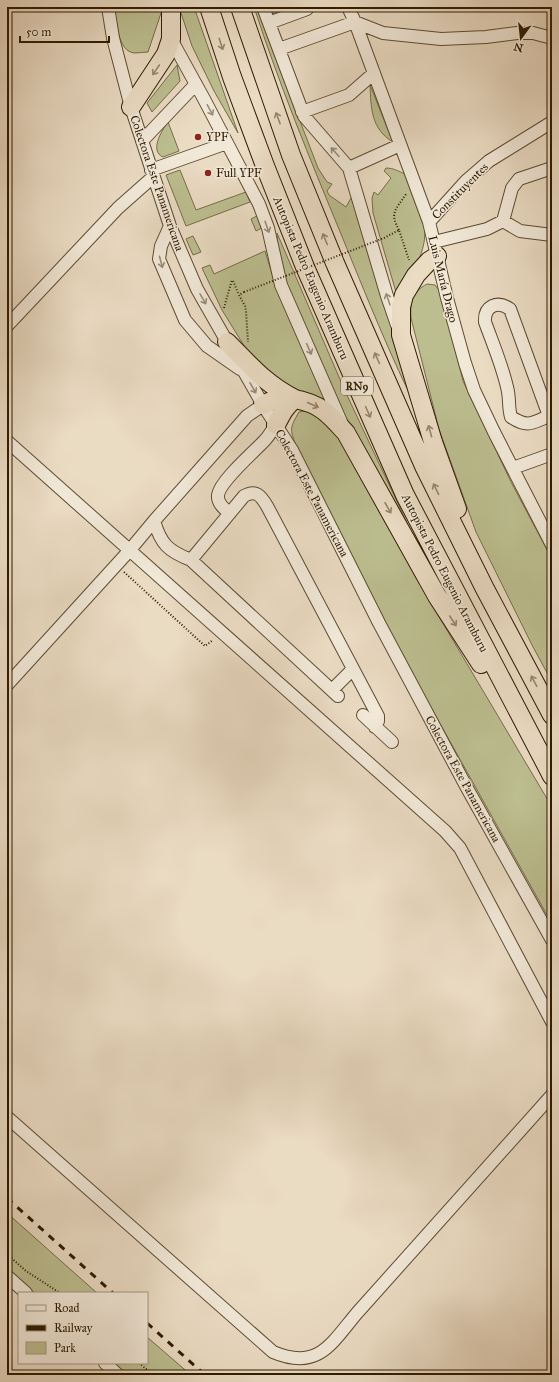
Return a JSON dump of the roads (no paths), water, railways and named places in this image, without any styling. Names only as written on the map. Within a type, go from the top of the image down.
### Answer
[{"type":"highway","points":[[131,107],[166,54],[171,39],[171,7]]},
{"type":"highway","name":"Autopista Pedro Eugenio Aramburu","points":[[209,7],[232,77],[305,267],[405,495],[552,776]]},
{"type":"highway","name":"RN9","points":[[240,7],[291,155],[335,263],[424,466],[484,587],[552,716]]},
{"type":"highway","points":[[435,249],[429,261],[416,275],[404,294],[401,307],[401,336],[433,442],[484,587]]},
{"type":"highway","points":[[227,342],[260,376],[285,394],[295,399],[316,405],[329,414],[346,433],[437,596],[538,751]]},
{"type":"highway","points":[[263,405],[276,399],[295,399]]},
{"type":"highway","points":[[276,426],[288,404],[295,399]]},
{"type":"street","name":"Colectora Este Panamericana","points":[[108,7],[113,38],[131,107],[152,174],[170,226],[197,290],[242,370],[292,450],[379,623],[467,788],[552,940]]},
{"type":"street","points":[[263,7],[304,116],[350,168],[387,296],[401,336]]},
{"type":"street","points":[[338,7],[383,33],[441,39],[533,33],[552,38]]},
{"type":"street","points":[[269,23],[307,9]]},
{"type":"street","points":[[279,49],[351,14]]},
{"type":"street","name":"Luis María Drago","points":[[351,14],[429,222],[462,356],[474,390],[552,545]]},
{"type":"street","points":[[171,39],[261,210],[270,233],[281,285],[346,433]]},
{"type":"street","points":[[302,112],[349,95],[374,73]]},
{"type":"street","points":[[142,141],[196,84]]},
{"type":"street","name":"Constituyentes","points":[[429,222],[466,181],[489,161],[552,122]]},
{"type":"street","points":[[7,326],[152,174],[227,143]]},
{"type":"street","points":[[350,168],[400,145]]},
{"type":"street","points":[[435,249],[487,229],[503,220],[512,188],[519,179],[552,168]]},
{"type":"street","points":[[503,220],[520,231],[552,235]]},
{"type":"street","points":[[170,226],[161,246],[159,259],[185,320],[207,346],[242,370]]},
{"type":"street","points":[[499,304],[510,309],[551,416],[530,424],[524,424],[511,417],[507,386],[485,322],[485,315],[489,308],[499,304]]},
{"type":"street","points":[[7,685],[129,551],[247,416],[263,405]]},
{"type":"street","points":[[230,513],[219,501],[218,496],[220,490],[229,477],[265,440],[276,426]]},
{"type":"street","points":[[7,441],[445,831],[460,848],[552,1022]]},
{"type":"street","points":[[512,468],[552,454]]},
{"type":"street","points":[[191,560],[238,503],[250,492],[256,493],[267,506],[378,716],[378,721],[375,727]]},
{"type":"street","points":[[154,521],[159,537],[165,545],[173,552],[191,560],[335,693],[353,669]]},
{"type":"street","points":[[363,715],[392,742]]},
{"type":"street","points":[[7,1117],[273,1352],[287,1358],[303,1359],[318,1354],[327,1348],[552,1095]]},
{"type":"street","points":[[9,1281],[25,1292]]},
{"type":"street","points":[[105,1364],[118,1375]]},
{"type":"railway","points":[[7,1198],[112,1292]]},
{"type":"railway","points":[[148,1324],[205,1375]]},
{"type":"place","name":"YPF","points":[[198,137]]},
{"type":"place","name":"Full YPF","points":[[208,173]]}]
